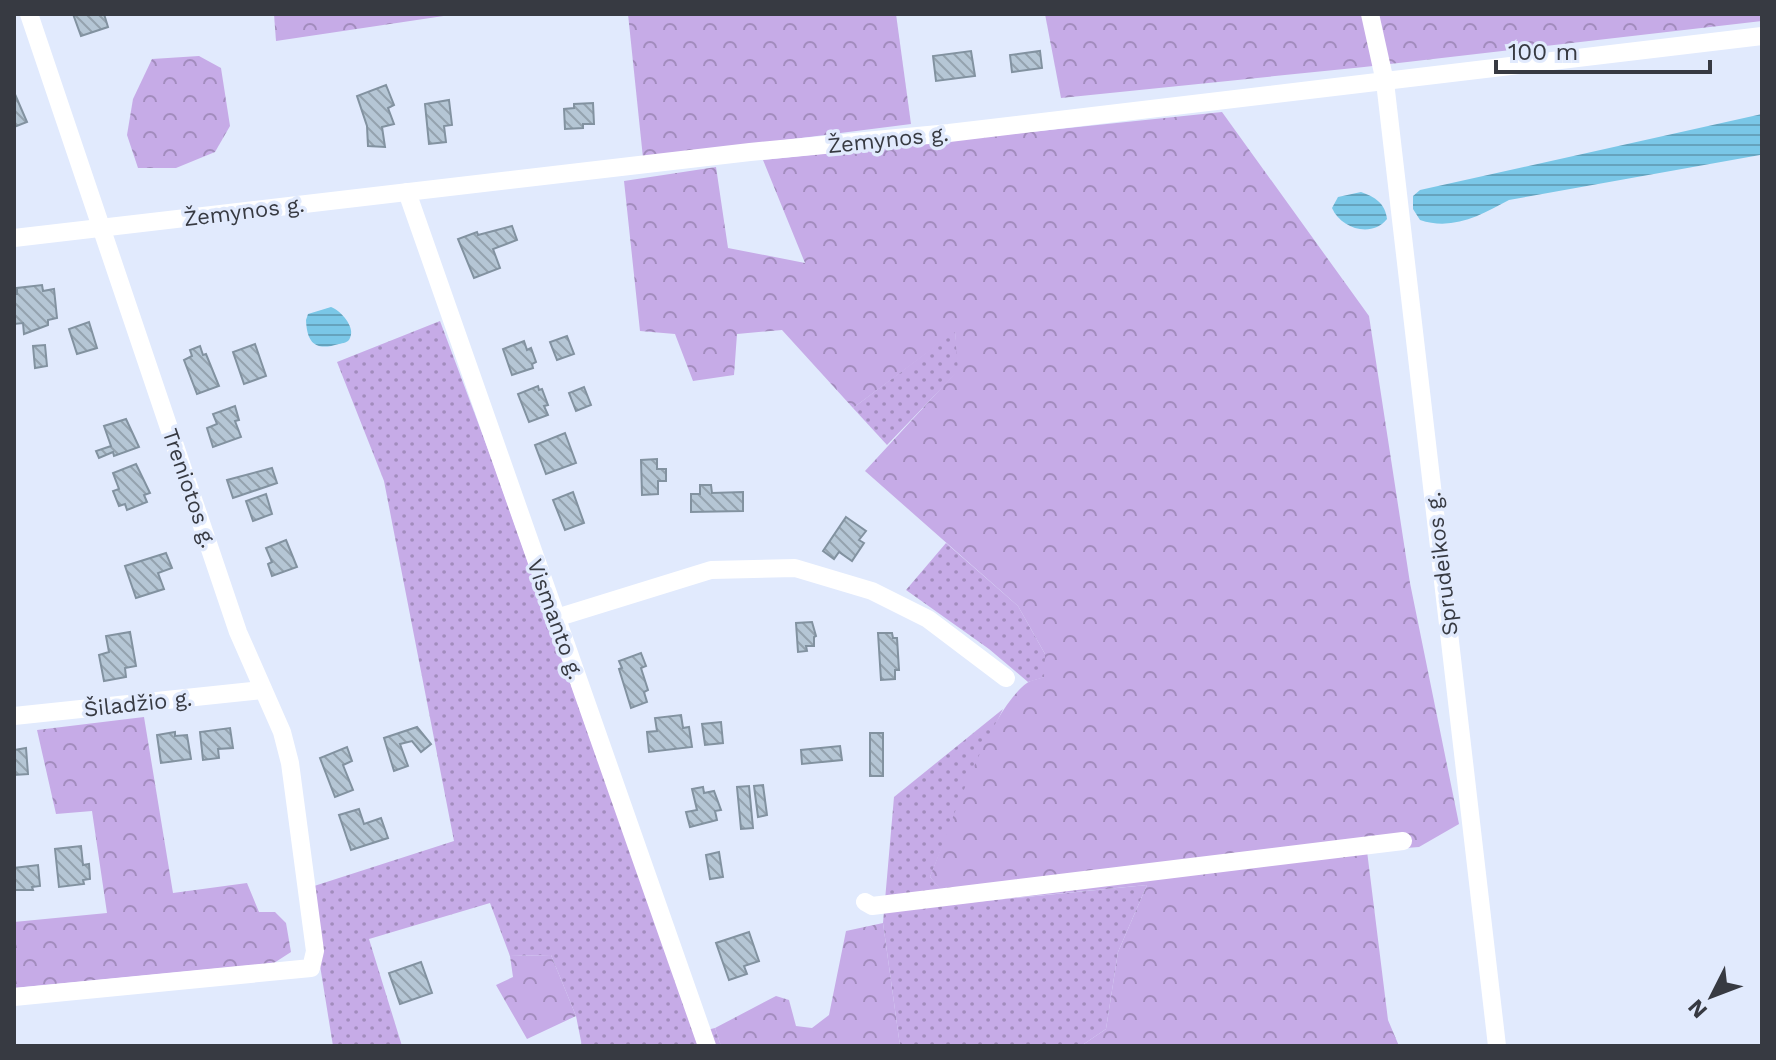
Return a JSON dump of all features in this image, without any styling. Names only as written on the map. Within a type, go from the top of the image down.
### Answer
[{"type":"street","name":"Treniotos g.","points":[[14,997],[311,968],[315,951],[290,763],[282,732],[238,632],[29,14]]},
{"type":"street","name":"Sprudeikos g.","points":[[1370,14],[1385,82],[1497,1046]]},
{"type":"street","name":"Žemynos g.","points":[[14,238],[1385,82],[1762,36]]},
{"type":"street","name":"Vismanto g.","points":[[407,192],[707,1046]]},
{"type":"street","points":[[556,618],[711,570],[795,568],[872,591],[928,619],[1006,678]]},
{"type":"street","name":"Šiladžio g.","points":[[14,716],[262,690]]},
{"type":"street","points":[[865,902],[872,906],[1403,841]]},
{"type":"green space","points":[[274,14],[457,14],[276,41]]},
{"type":"green space","points":[[628,14],[896,14],[911,124],[643,158]]},
{"type":"green space","points":[[1045,14],[1762,14],[1762,21],[1061,98]]},
{"type":"green space","points":[[199,56],[221,68],[230,126],[215,152],[176,168],[138,168],[127,135],[133,99],[152,59]]},
{"type":"green space","points":[[1222,112],[1369,316],[1410,583],[1459,824],[1419,847],[1367,851],[1388,1020],[1399,1046],[1081,1046],[1106,1029],[1118,952],[1147,885],[953,904],[930,877],[971,773],[998,718],[1027,683],[1044,677],[1045,654],[1018,606],[865,471],[958,370],[955,332],[853,408],[782,330],[737,334],[734,375],[693,381],[675,334],[640,331],[624,181],[716,167],[728,248],[805,263],[763,160]]},
{"type":"green space","points":[[440,321],[694,1033],[715,1028],[721,1046],[582,1046],[576,1016],[551,955],[510,956],[490,903],[369,939],[402,1046],[333,1046],[311,887],[454,841],[384,481],[337,362]]},
{"type":"green space","points":[[955,331],[959,370],[887,445],[853,408]]},
{"type":"green space","points":[[946,543],[1018,606],[1045,654],[1045,677],[1028,682],[989,649],[906,590]]},
{"type":"green space","points":[[1003,709],[971,775],[930,877],[954,904],[1147,885],[1118,952],[1106,1029],[1081,1046],[900,1046],[883,923],[894,797]]},
{"type":"green space","points":[[144,717],[173,893],[247,883],[259,912],[275,912],[286,923],[291,952],[274,963],[14,988],[14,922],[107,913],[92,811],[56,814],[37,730]]},
{"type":"green space","points":[[883,923],[900,1046],[721,1046],[715,1028],[776,996],[789,1000],[796,1026],[812,1028],[829,1015],[846,931]]},
{"type":"green space","points":[[551,955],[576,1016],[527,1039],[496,985],[513,977],[510,956]]},
{"type":"water","points":[[1762,114],[1760,155],[1509,200],[1477,216],[1444,224],[1420,220],[1413,209],[1413,196],[1420,190]]},
{"type":"water","points":[[1361,192],[1382,205],[1387,219],[1381,225],[1357,228],[1349,226],[1336,215],[1332,208],[1338,197]]},
{"type":"water","points":[[331,307],[343,315],[349,324],[350,338],[344,343],[319,346],[308,335],[306,320],[308,314]]},
{"type":"building","points":[[73,14],[104,14],[108,27],[81,36]]},
{"type":"building","points":[[971,51],[975,76],[936,81],[933,56]]},
{"type":"building","points":[[1040,51],[1042,68],[1012,72],[1010,55]]},
{"type":"building","points":[[386,85],[394,105],[388,108],[394,124],[382,127],[385,147],[368,146],[367,126],[357,96]]},
{"type":"building","points":[[14,92],[27,122],[14,127]]},
{"type":"building","points":[[449,100],[452,125],[444,126],[446,142],[429,144],[425,104]]},
{"type":"building","points":[[593,103],[594,124],[565,129],[564,109],[574,108],[574,104]]},
{"type":"building","points":[[512,226],[517,240],[493,249],[500,268],[474,278],[458,239]]},
{"type":"building","points":[[42,285],[43,291],[54,289],[57,318],[24,334],[23,323],[14,324],[14,294],[17,294],[17,288]]},
{"type":"building","points":[[89,322],[97,348],[77,354],[69,329]]},
{"type":"building","points":[[567,336],[574,354],[557,360],[550,342]]},
{"type":"building","points":[[524,341],[527,350],[531,348],[536,362],[532,364],[533,368],[512,375],[503,349]]},
{"type":"building","points":[[255,344],[266,376],[244,384],[233,352]]},
{"type":"building","points":[[45,345],[47,366],[35,368],[33,346]]},
{"type":"building","points":[[200,346],[219,386],[197,394],[184,360],[192,356],[190,350]]},
{"type":"building","points":[[538,386],[548,405],[544,406],[548,415],[529,422],[518,394]]},
{"type":"building","points":[[584,387],[591,405],[576,411],[569,393]]},
{"type":"building","points":[[235,406],[239,420],[235,421],[241,437],[213,447],[207,428],[217,424],[213,414]]},
{"type":"building","points":[[126,419],[139,447],[99,458],[96,451],[111,446],[104,426]]},
{"type":"building","points":[[565,433],[576,463],[546,474],[535,445]]},
{"type":"building","points":[[657,459],[657,469],[666,469],[666,481],[658,481],[658,494],[642,495],[641,460]]},
{"type":"building","points":[[136,464],[150,493],[144,495],[147,502],[127,510],[125,504],[119,506],[113,491],[119,489],[113,473]]},
{"type":"building","points":[[272,468],[277,483],[233,498],[227,480]]},
{"type":"building","points":[[700,485],[711,485],[712,493],[743,492],[743,511],[691,512],[691,494],[700,494]]},
{"type":"building","points":[[573,492],[584,523],[565,530],[553,500]]},
{"type":"building","points":[[266,494],[272,514],[253,521],[246,501]]},
{"type":"building","points":[[846,517],[866,531],[859,540],[864,543],[852,561],[839,552],[834,559],[823,551]]},
{"type":"building","points":[[286,540],[297,567],[272,576],[268,564],[272,562],[266,548]]},
{"type":"building","points":[[166,553],[172,568],[158,573],[164,589],[136,598],[125,566]]},
{"type":"building","points":[[812,622],[816,636],[814,646],[806,646],[807,651],[798,652],[796,623]]},
{"type":"building","points":[[130,632],[136,666],[125,668],[126,677],[104,681],[99,655],[109,652],[106,636]]},
{"type":"building","points":[[878,633],[892,633],[893,638],[897,638],[899,670],[895,670],[895,679],[881,680]]},
{"type":"building","points":[[641,653],[646,666],[641,668],[648,690],[644,692],[647,702],[631,708],[619,661]]},
{"type":"building","points":[[681,715],[683,728],[689,727],[692,747],[649,752],[647,732],[657,731],[655,718]]},
{"type":"building","points":[[721,722],[723,743],[705,745],[702,724]]},
{"type":"building","points":[[417,727],[431,744],[421,752],[412,741],[400,744],[408,766],[394,771],[384,738]]},
{"type":"building","points":[[230,728],[233,748],[218,749],[219,758],[203,760],[200,732]]},
{"type":"building","points":[[175,732],[175,736],[187,735],[191,759],[161,763],[157,735]]},
{"type":"building","points":[[870,733],[883,733],[883,776],[870,776]]},
{"type":"building","points":[[840,746],[842,760],[802,764],[801,750]]},
{"type":"building","points":[[347,747],[352,761],[343,765],[353,790],[335,797],[320,758]]},
{"type":"building","points":[[26,748],[28,774],[14,775],[14,750]]},
{"type":"building","points":[[763,785],[767,815],[758,817],[754,786]]},
{"type":"building","points":[[749,786],[753,828],[741,829],[737,787]]},
{"type":"building","points":[[703,787],[704,793],[714,791],[721,810],[715,811],[717,820],[690,827],[686,812],[697,810],[692,789]]},
{"type":"building","points":[[359,809],[364,824],[381,818],[388,838],[351,850],[339,815]]},
{"type":"building","points":[[81,846],[83,865],[89,864],[90,879],[83,880],[84,884],[59,887],[55,849]]},
{"type":"building","points":[[719,852],[723,877],[710,879],[706,855]]},
{"type":"building","points":[[38,865],[40,886],[32,887],[33,890],[15,890],[14,893],[14,868]]},
{"type":"building","points":[[749,932],[759,961],[744,966],[747,974],[729,980],[716,943]]},
{"type":"building","points":[[421,962],[432,993],[400,1004],[389,973]]}]
